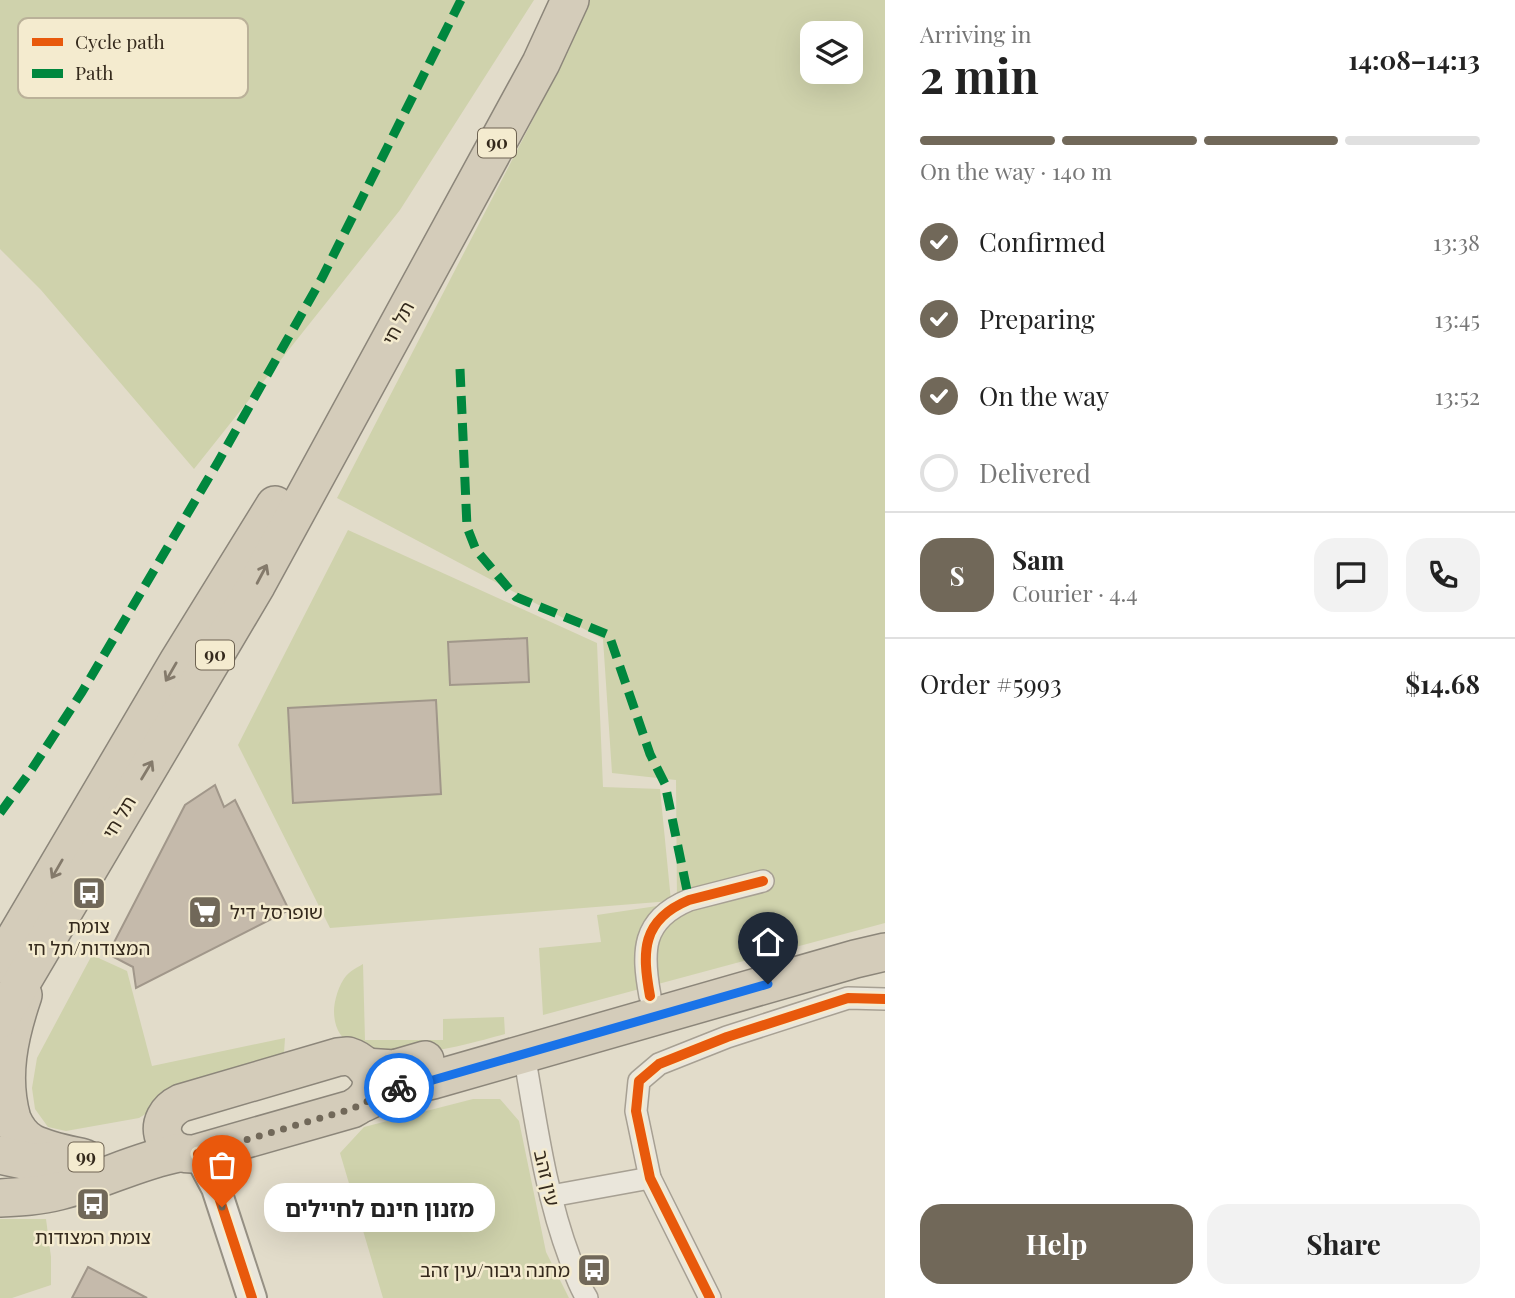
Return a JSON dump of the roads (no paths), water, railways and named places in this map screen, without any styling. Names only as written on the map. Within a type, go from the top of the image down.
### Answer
[{"type":"highway","name":"תל חי","points":[[0,1019],[16,964],[243,555],[419,284],[541,63],[570,0]]},
{"type":"highway","name":"99","points":[[0,1155],[32,1162],[66,1161],[100,1155],[127,1144],[163,1119],[173,1106],[338,1057],[356,1059],[365,1067],[394,1069],[796,955],[885,933]]},
{"type":"highway","name":"99","points":[[5,1197],[62,1191],[152,1158],[199,1151],[352,1109],[390,1090],[885,952]]},
{"type":"highway","points":[[16,964],[0,1084],[7,1110],[16,1128],[29,1142],[48,1150],[84,1158]]},
{"type":"highway","points":[[363,1103],[370,1090],[371,1080],[365,1067]]},
{"type":"highway","points":[[163,1119],[163,1135],[172,1149],[199,1151]]},
{"type":"street","points":[[650,996],[644,956],[648,942],[662,918],[689,900],[763,881]]},
{"type":"street","points":[[710,1298],[650,1178],[636,1111],[639,1081],[659,1065],[727,1037],[848,998],[885,999]]},
{"type":"street","name":"עין זהב","points":[[524,1054],[560,1233],[587,1298]]},
{"type":"street","points":[[199,1151],[216,1188],[252,1298]]},
{"type":"street","points":[[551,1196],[650,1178]]},
{"type":"place","name":"צומת המצודות/תל חי","points":[[89,893]]},
{"type":"place","name":"שופרסל דיל","points":[[205,912]]},
{"type":"place","name":"צומת המצודות","points":[[93,1204]]},
{"type":"place","name":"מזנון חינם לחיילים","points":[[222,1207]]},
{"type":"place","name":"מחנה גיבור/עין זהב","points":[[594,1270]]}]
